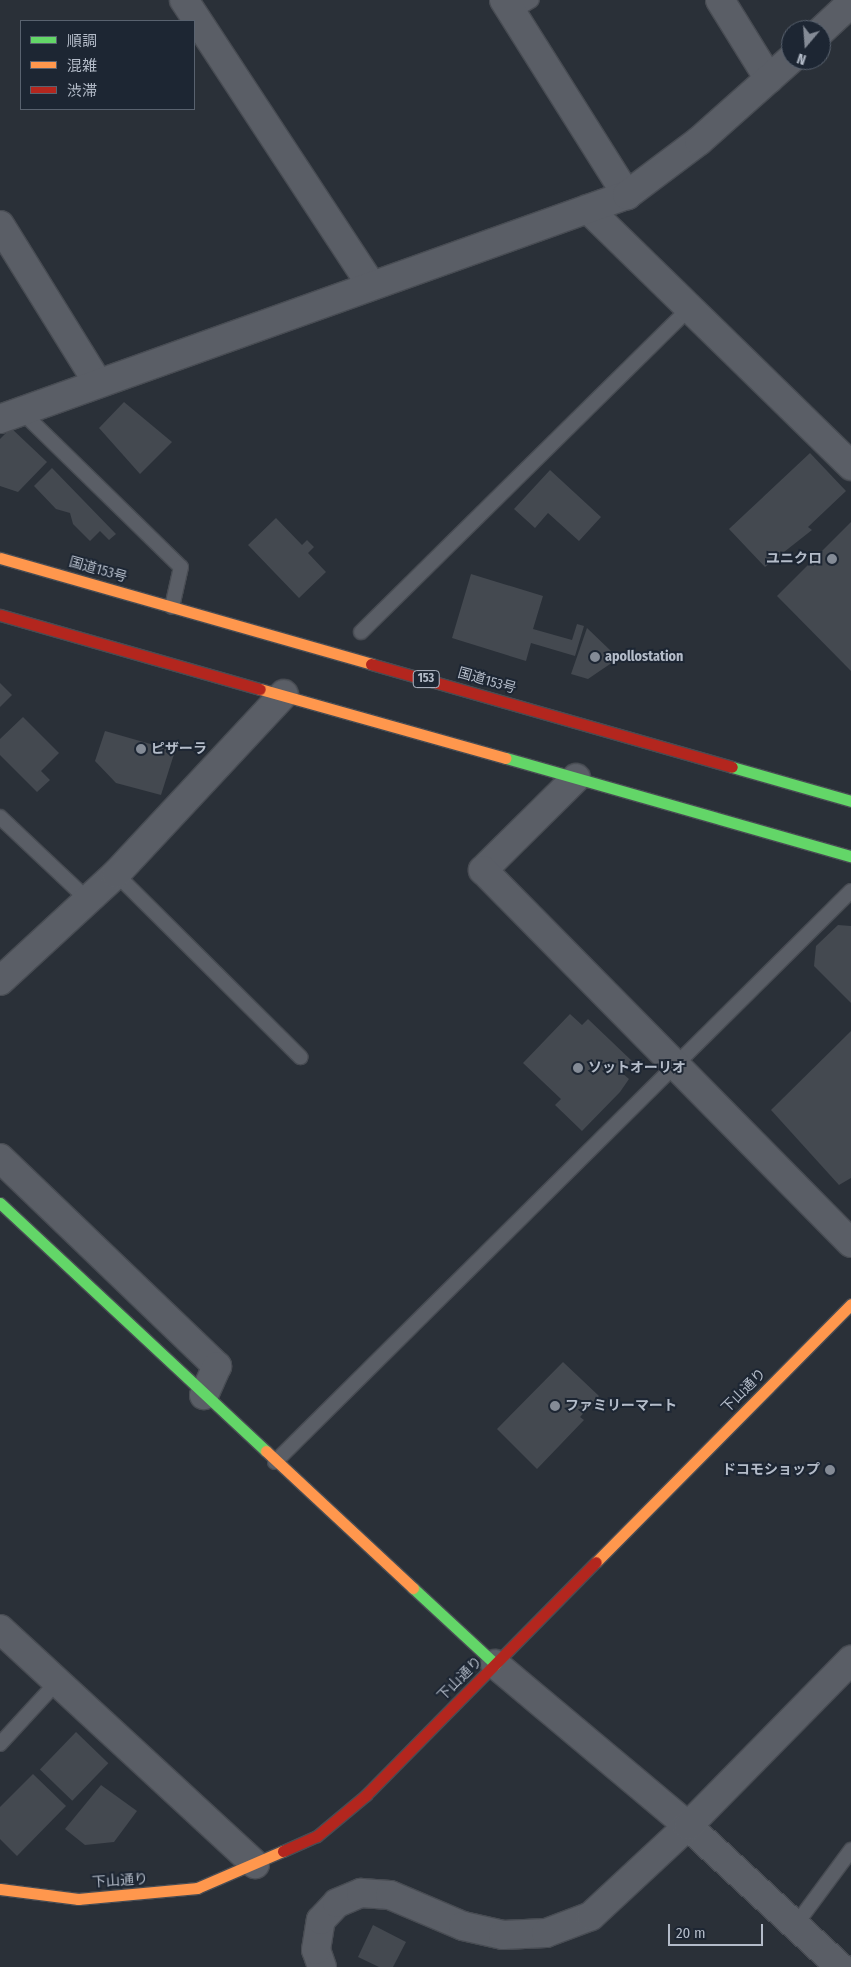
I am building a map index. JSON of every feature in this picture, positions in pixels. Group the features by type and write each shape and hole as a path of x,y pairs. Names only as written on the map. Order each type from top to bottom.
{"main road":[{"name":"国道153号","path":"0,558 851,800"},
{"path":"0,615 851,856"},
{"path":"0,1203 275,1462 495,1664"},
{"name":"下山通り","path":"0,1889 78,1898 134,1897 197,1888 317,1836 366,1796 851,1304"}],"street":[{"path":"184,0 371,285"},
{"path":"720,0 769,79"},
{"path":"831,22 851,3"},
{"path":"516,4 627,195"},
{"path":"10,415 627,195 699,141 781,68"},
{"path":"588,209 851,466"},
{"path":"0,225 98,383"},
{"path":"0,981 116,874 284,694"},
{"path":"576,778 483,870 851,1243"},
{"path":"0,1158 217,1366 204,1395"},
{"path":"0,1629 255,1864"},
{"path":"322,1967 316,1950 321,1920 337,1902 361,1893 390,1895 463,1926 503,1935 546,1934 590,1916 688,1826 851,1660"},
{"path":"495,1664 688,1826 797,1923 840,1967"}],"lane":[{"path":"361,632 690,307"},
{"path":"10,415 181,567 172,607"},
{"path":"0,817 88,900"},
{"path":"116,874 300,1057"},
{"path":"275,1462 851,891"},
{"path":"0,1744 57,1682"},
{"path":"797,1923 851,1850"}],"building":[{"path":"124,402 172,442 140,474 99,428"},
{"path":"11,428 47,462 18,492 0,486 0,439"},
{"path":"810,453 846,491 808,527 812,530 765,567 729,529"},
{"path":"52,468 116,534 109,540 100,531 90,541 73,524 70,513 56,509 34,486"},
{"path":"550,470 601,517 579,541 548,513 535,528 514,509"},
{"path":"276,518 302,545 307,540 314,547 308,553 326,572 299,598 248,545"},
{"name":"ユニクロ","path":"851,522 851,671 777,596"},
{"path":"471,574 543,596 533,629 572,640 577,624 584,626 575,656 531,643 526,661 452,638"},
{"name":"apollostation","path":"587,628 612,652 613,662 588,679 571,674"},
{"path":"0,683 12,695 0,707"},
{"path":"23,717 59,753 41,771 50,780 37,792 0,755 0,739"},
{"path":"105,731 175,751 161,795 116,783 95,761"},
{"path":"838,925 851,926 851,1003 814,966 816,946"},
{"name":"ソットオーリオ","path":"570,1014 582,1025 588,1019 633,1062 622,1073 629,1079 620,1092 582,1131 555,1105 561,1099 523,1063"},
{"path":"851,1031 851,1178 839,1185 771,1110"},
{"name":"ファミリーマート","path":"563,1362 599,1396 580,1417 584,1420 537,1469 497,1429"},
{"path":"76,1732 108,1763 72,1801 40,1769"},
{"path":"33,1774 66,1806 17,1856 0,1839 0,1807"},
{"path":"101,1785 137,1811 114,1842 85,1845 65,1829"},
{"path":"373,1925 406,1942 393,1967 379,1967 358,1957"}],"traffic: fast":[{"path":"506,758 851,856"},
{"path":"732,767 851,801"},
{"path":"0,1203 266,1451"},
{"path":"413,1588 495,1664"}],"traffic: slow":[{"path":"0,558 371,664"},
{"path":"260,689 506,758"},
{"path":"596,1562 851,1304"},
{"path":"266,1451 413,1588"},
{"path":"0,1889 78,1899 197,1888 283,1851"}],"traffic: jam":[{"path":"0,615 260,689"},
{"path":"371,664 732,767"},
{"path":"283,1851 317,1836 366,1795 596,1562"}],"place":[{"name":"ユニクロ","path":"832,559"},
{"name":"apollostation","path":"595,657"},
{"name":"ピザーラ","path":"141,749"},
{"name":"ソットオーリオ","path":"578,1068"},
{"name":"ファミリーマート","path":"555,1406"},
{"name":"ドコモショップ","path":"830,1470"}]}
